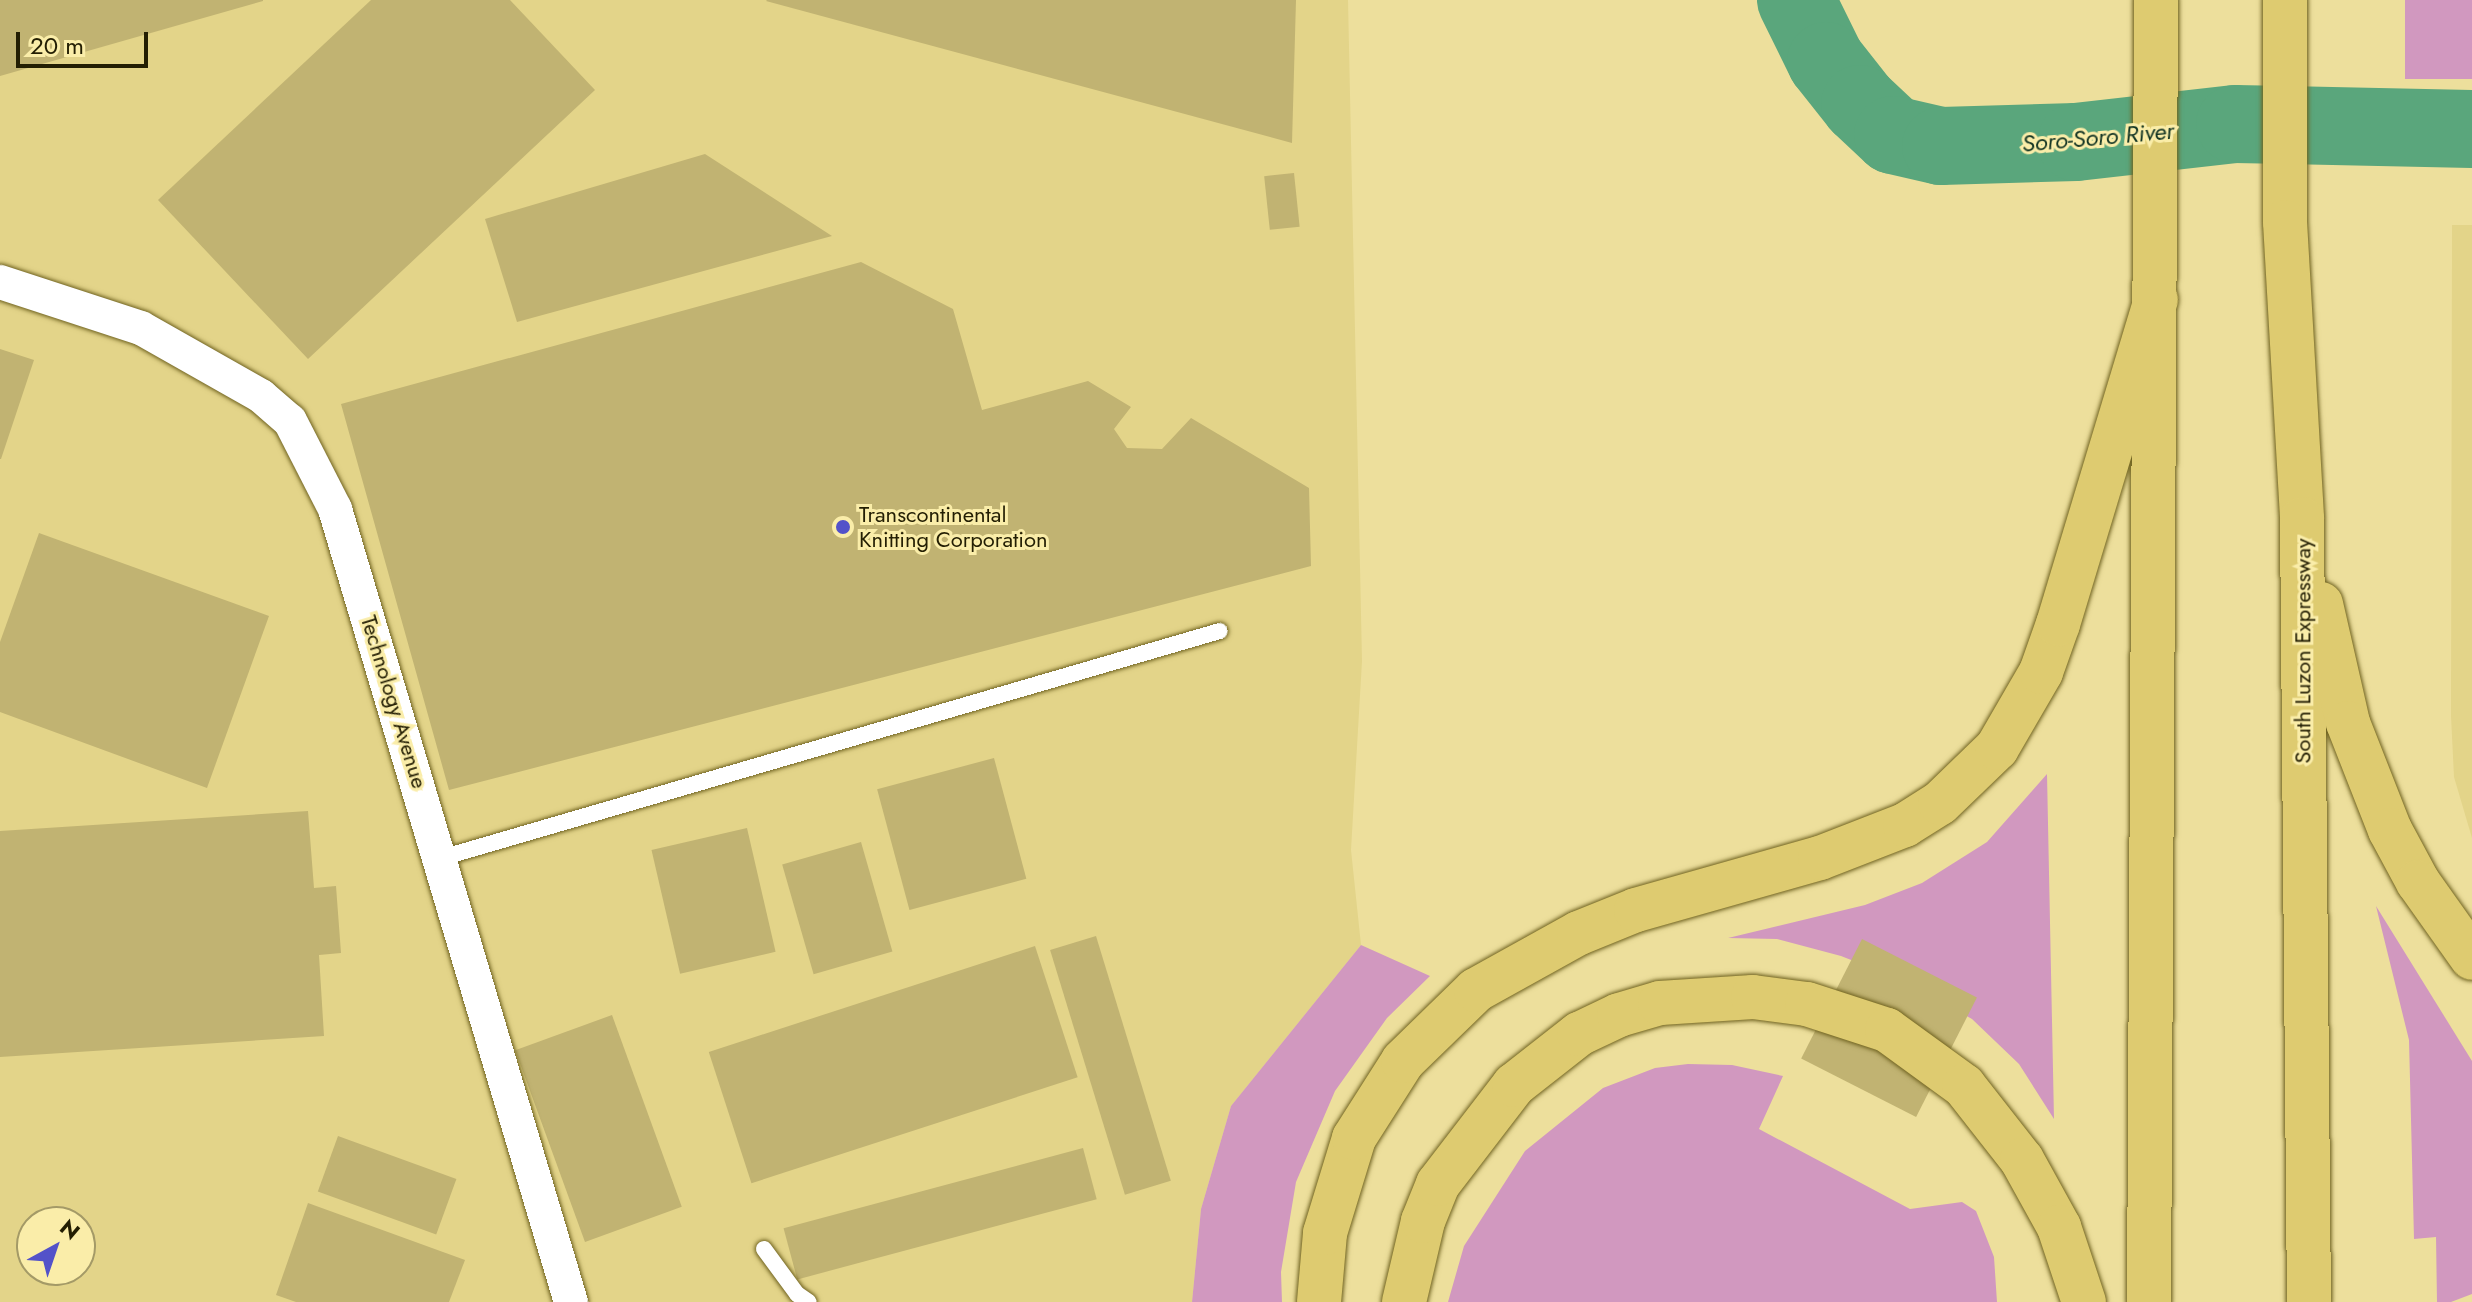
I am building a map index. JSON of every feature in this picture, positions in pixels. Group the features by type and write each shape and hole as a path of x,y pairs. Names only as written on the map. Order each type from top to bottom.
{"highway":[{"path":"2149,1302 2156,0"},
{"name":"South Luzon Expressway","path":"2285,0 2285,222 2302,519 2309,1302"},
{"path":"1319,1302 1325,1233 1354,1138 1403,1061 1476,990 1579,933 1636,910 1820,858 1905,825 1940,803 1997,748 2020,714 2054,636 2156,299"},
{"path":"2302,519 2353,737 2418,882 2472,958"},
{"path":"1404,1302 1423,1221 1438,1184 1486,1115 1545,1058 1592,1028 1660,1003 1753,997 1807,1004 1887,1030 1964,1086 2022,1160 2059,1227 2084,1302"}],"street":[{"name":"Technology Avenue","path":"0,282 141,328 261,396 290,421 335,509 571,1302"}],"lane":[{"path":"441,858 1220,631"},
{"path":"764,1249 797,1294 809,1302"}],"shaded area":[{"path":"0,0 1348,0 1362,661 1351,850 1361,945 1231,1106 1201,1209 1192,1302 0,1302"},
{"path":"2405,0 2472,0 2472,79 2405,79"},
{"path":"2452,225 2472,225 2472,838 2454,777 2451,716"},
{"path":"2047,774 2054,1119 2019,1064 1972,1019 1902,980 1841,956 1777,939 1728,938 1865,905 1922,883 1987,842"},
{"path":"2376,906 2472,1061 2472,1294 2451,1302 2437,1302 2436,1237 2414,1239 2409,1040"},
{"path":"1361,945 1430,976 1387,1018 1335,1091 1296,1182 1281,1272 1282,1302 1192,1302 1201,1209 1231,1106"},
{"path":"1688,1064 1732,1065 1783,1076 1759,1129 1910,1209 1962,1202 1976,1211 1994,1257 1997,1302 1448,1302 1464,1246 1525,1151 1603,1088 1655,1068"}],"building":[{"path":"0,0 263,0 263,1 0,76"},
{"path":"371,0 510,0 595,90 308,359 158,200"},
{"path":"767,0 1296,0 1292,143 766,1"},
{"path":"705,154 832,236 517,322 485,219"},
{"path":"1294,173 1300,227 1270,230 1264,176"},
{"name":"Transcontinental Knitting Corporation","path":"861,262 953,309 982,410 1088,381 1131,407 1114,429 1127,448 1162,449 1191,418 1309,488 1311,566 449,790 341,404"},
{"path":"0,349 34,360 1,459 0,459"},
{"path":"39,533 269,616 207,788 0,712 0,642"},
{"path":"994,758 1026,879 909,910 877,789"},
{"path":"308,811 314,888 336,886 341,953 319,955 324,1036 0,1057 0,831"},
{"path":"747,828 776,952 680,974 652,850"},
{"path":"861,842 892,952 814,974 782,865"},
{"path":"1096,936 1171,1181 1125,1195 1050,950"},
{"path":"1862,939 1977,998 1916,1117 1801,1058"},
{"path":"1035,946 1078,1077 751,1183 709,1052"},
{"path":"612,1015 682,1207 585,1242 515,1050"},
{"path":"338,1136 456,1179 436,1235 318,1191"},
{"path":"1083,1148 1097,1199 797,1279 784,1228"},
{"path":"308,1203 465,1260 449,1302 296,1302 276,1295"}],"waterway":[{"name":"Soro-Soro River","path":"1796,0 1826,61 1860,104 1893,135 1941,146 2076,142 2235,124 2472,129"}],"place":[{"name":"Transcontinental Knitting Corporation","path":"843,527"}]}
